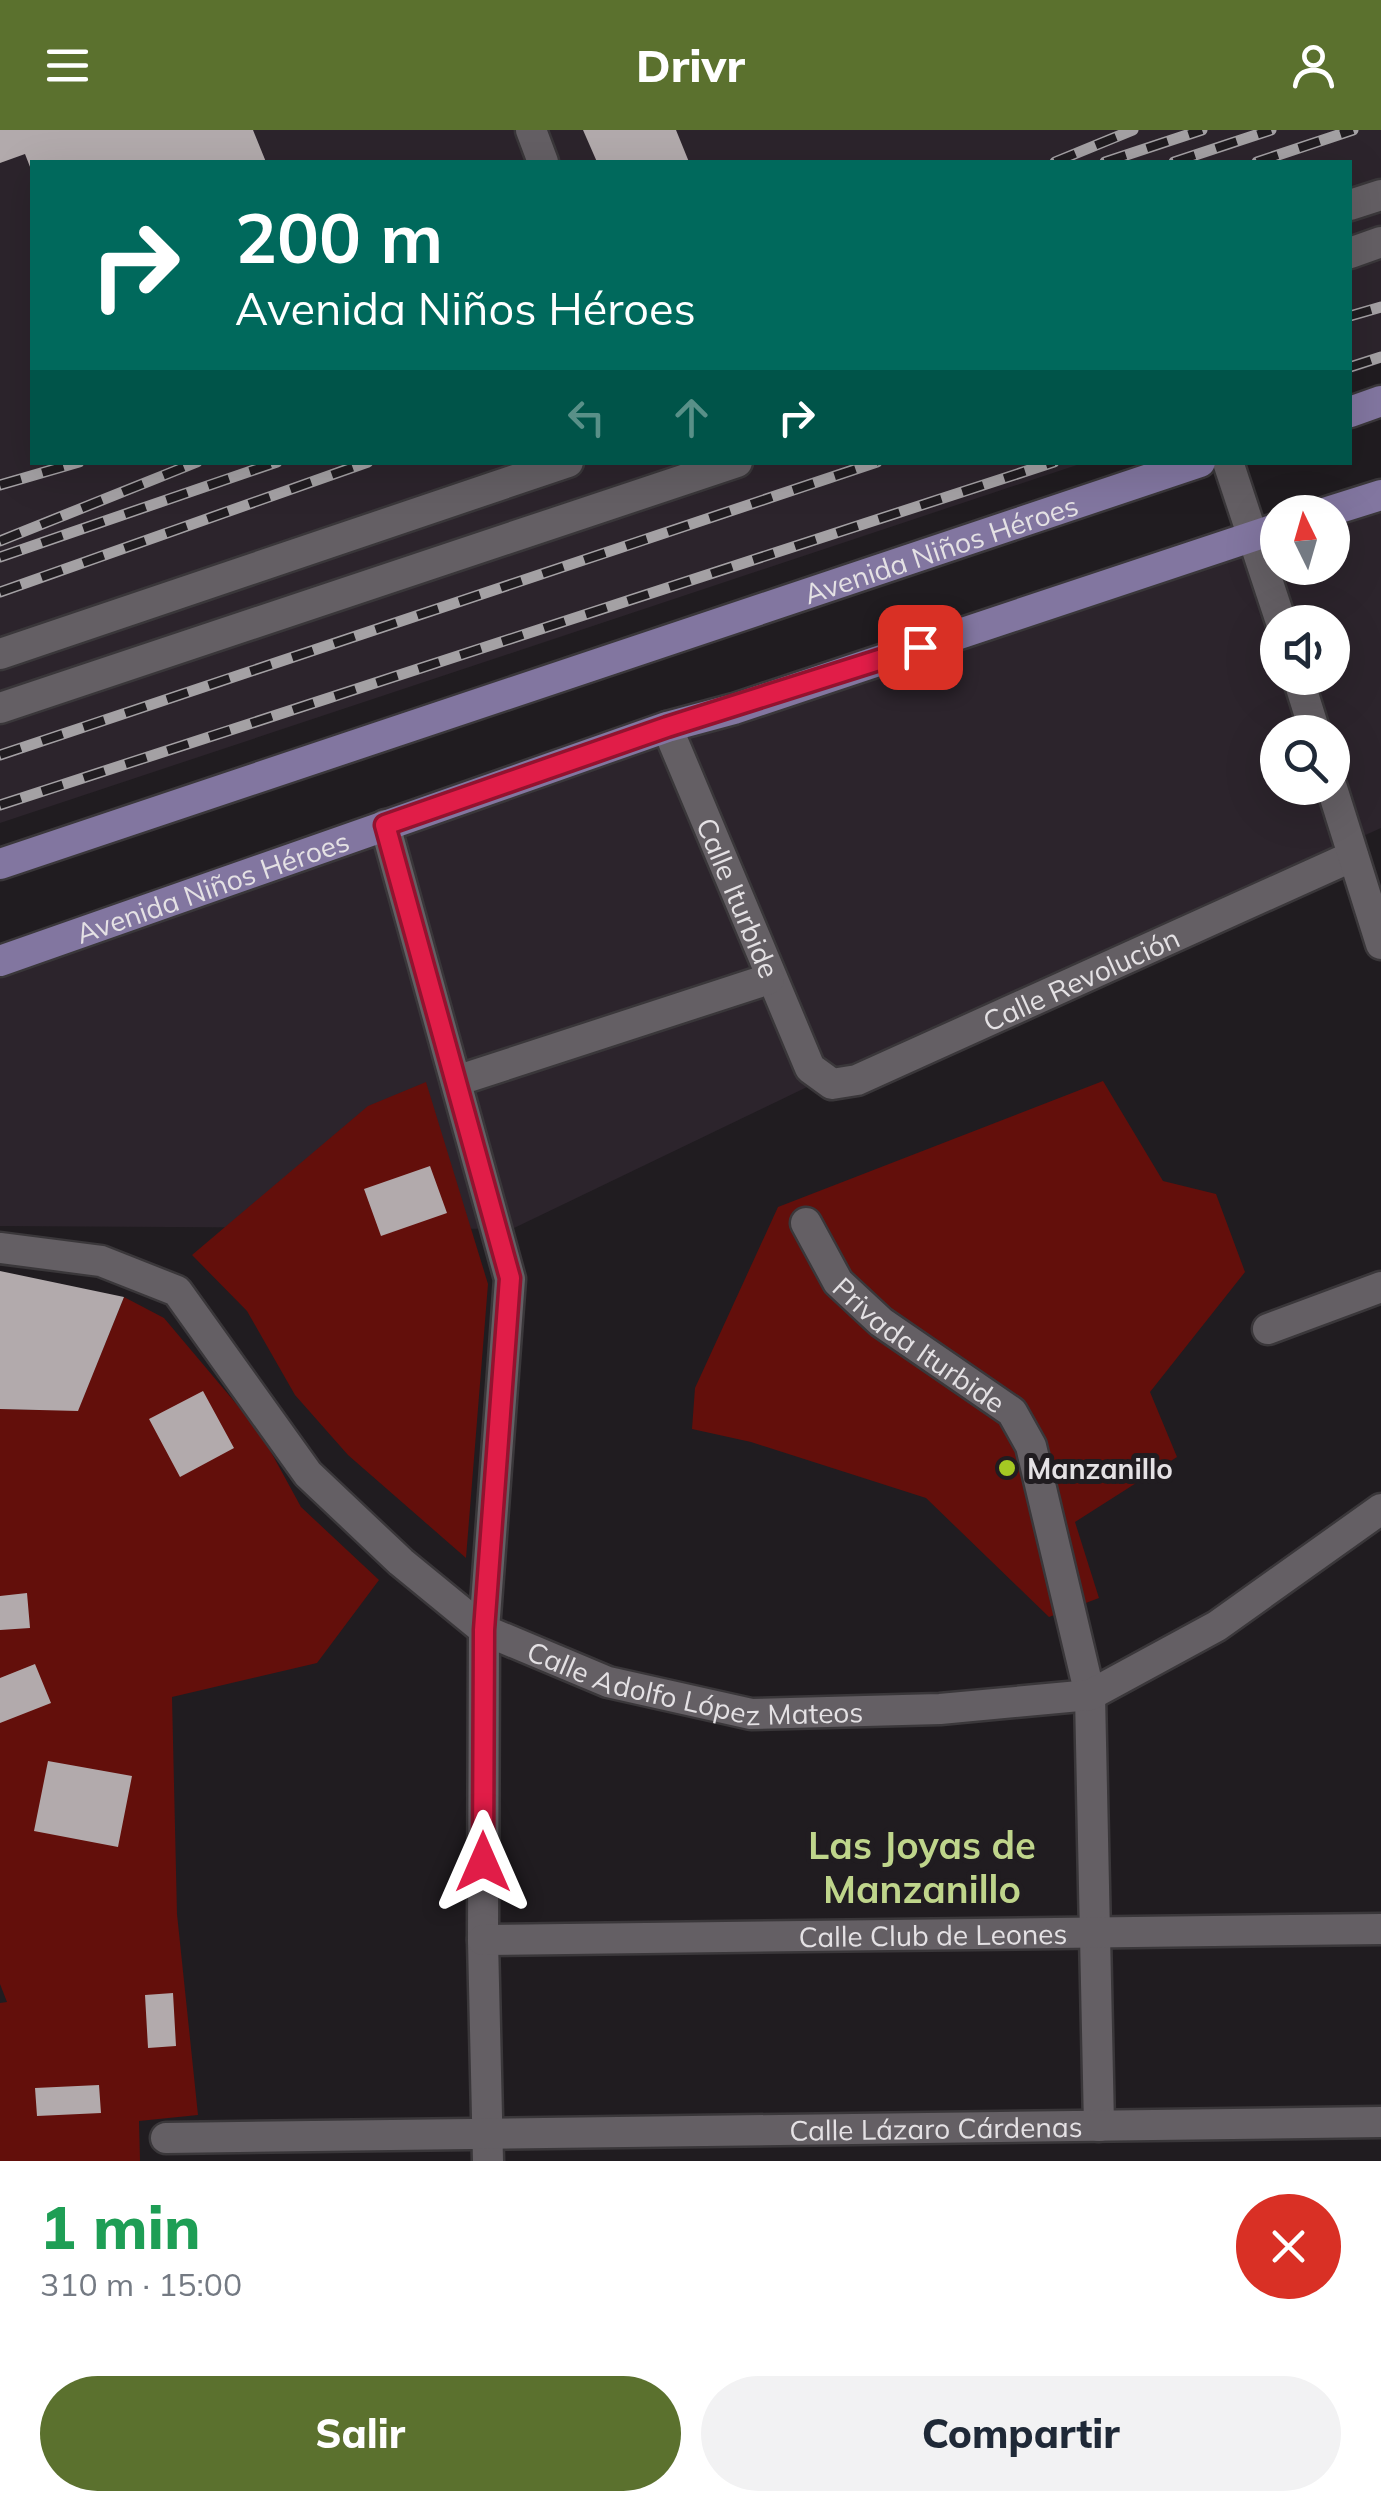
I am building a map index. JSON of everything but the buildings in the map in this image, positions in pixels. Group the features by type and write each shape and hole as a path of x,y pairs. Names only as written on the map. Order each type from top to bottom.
{"main road":[{"path":"1352,411 1381,401"},
{"name":"Avenida Niños Héroes","path":"0,864 1191,465"},
{"path":"1350,505 1381,495"},
{"name":"Avenida Niños Héroes","path":"0,960 667,727 734,709 1260,534"}],"street":[{"path":"531,130 542,160"},
{"path":"1352,205 1381,195"},
{"path":"1352,251 1381,242"},
{"path":"0,654 559,465"},
{"path":"0,708 670,473 718,465"},
{"path":"1230,465 1260,521"},
{"name":"Calle Iturbide","path":"667,727 769,979 810,1068"},
{"path":"1337,805 1380,936"},
{"path":"385,825 510,1278 484,1630 483,1940 488,2147"},
{"name":"Calle Revolución","path":"810,1068 832,1084 857,1080 1353,856"},
{"path":"456,1081 769,979"},
{"name":"Privada Iturbide","path":"806,1223 838,1282 852,1296 881,1322 1012,1412 1031,1446 1090,1694"},
{"name":"Calle Adolfo López Mateos","path":"0,1248 101,1261 176,1291 308,1474 401,1562 484,1630 608,1682 751,1714 940,1710 1090,1694 1217,1626 1381,1510"},
{"path":"1268,1329 1381,1287"},
{"path":"1090,1694 1099,2126"},
{"name":"Calle Club de Leones","path":"483,1940 1381,1929"},
{"name":"Calle Lázaro Cárdenas","path":"166,2138 488,2147 1099,2126 1381,2122"}],"shaded area":[{"path":"0,130 1381,130 1381,363 1352,373 1352,160 30,160 30,465 1077,465 0,823"},
{"path":"1381,509 1381,828 805,1088 512,1229 0,1226 0,971 356,848 1260,550 1260,585 1350,585 1350,520"},
{"path":"1103,1081 1163,1181 1216,1194 1245,1272 1150,1392 1177,1457 1075,1522 1099,1598 1049,1617 926,1498 751,1442 692,1429 695,1388 778,1207"},
{"path":"426,1082 488,1284 466,1558 348,1455 295,1395 247,1311 192,1255 368,1106"},
{"path":"124,1297 164,1318 260,1432 301,1507 379,1580 317,1663 172,1697 177,1914 198,2115 139,2121 140,2161 0,2161 0,2003 7,2002 0,1984 0,1409 78,1410"}],"railway":[{"path":"1060,160 1133,130"},
{"path":"1111,160 1202,130"},
{"path":"1180,160 1271,130"},
{"path":"1263,160 1353,130"},
{"path":"1352,315 1381,307"},
{"path":"1352,366 1381,357"},
{"path":"0,485 69,465"},
{"path":"0,541 190,465"},
{"path":"0,557 268,465"},
{"path":"0,592 360,465"},
{"path":"0,755 868,465"},
{"path":"0,805 1045,465"}],"place":[{"name":"Manzanillo","path":"1007,1468"}],"district":[{"name":"Las Joyas de Manzanillo","path":"922,1867"}],"route":[{"path":"483,1862 484,1630 510,1278 385,825 667,727 734,709 920,647"}]}
